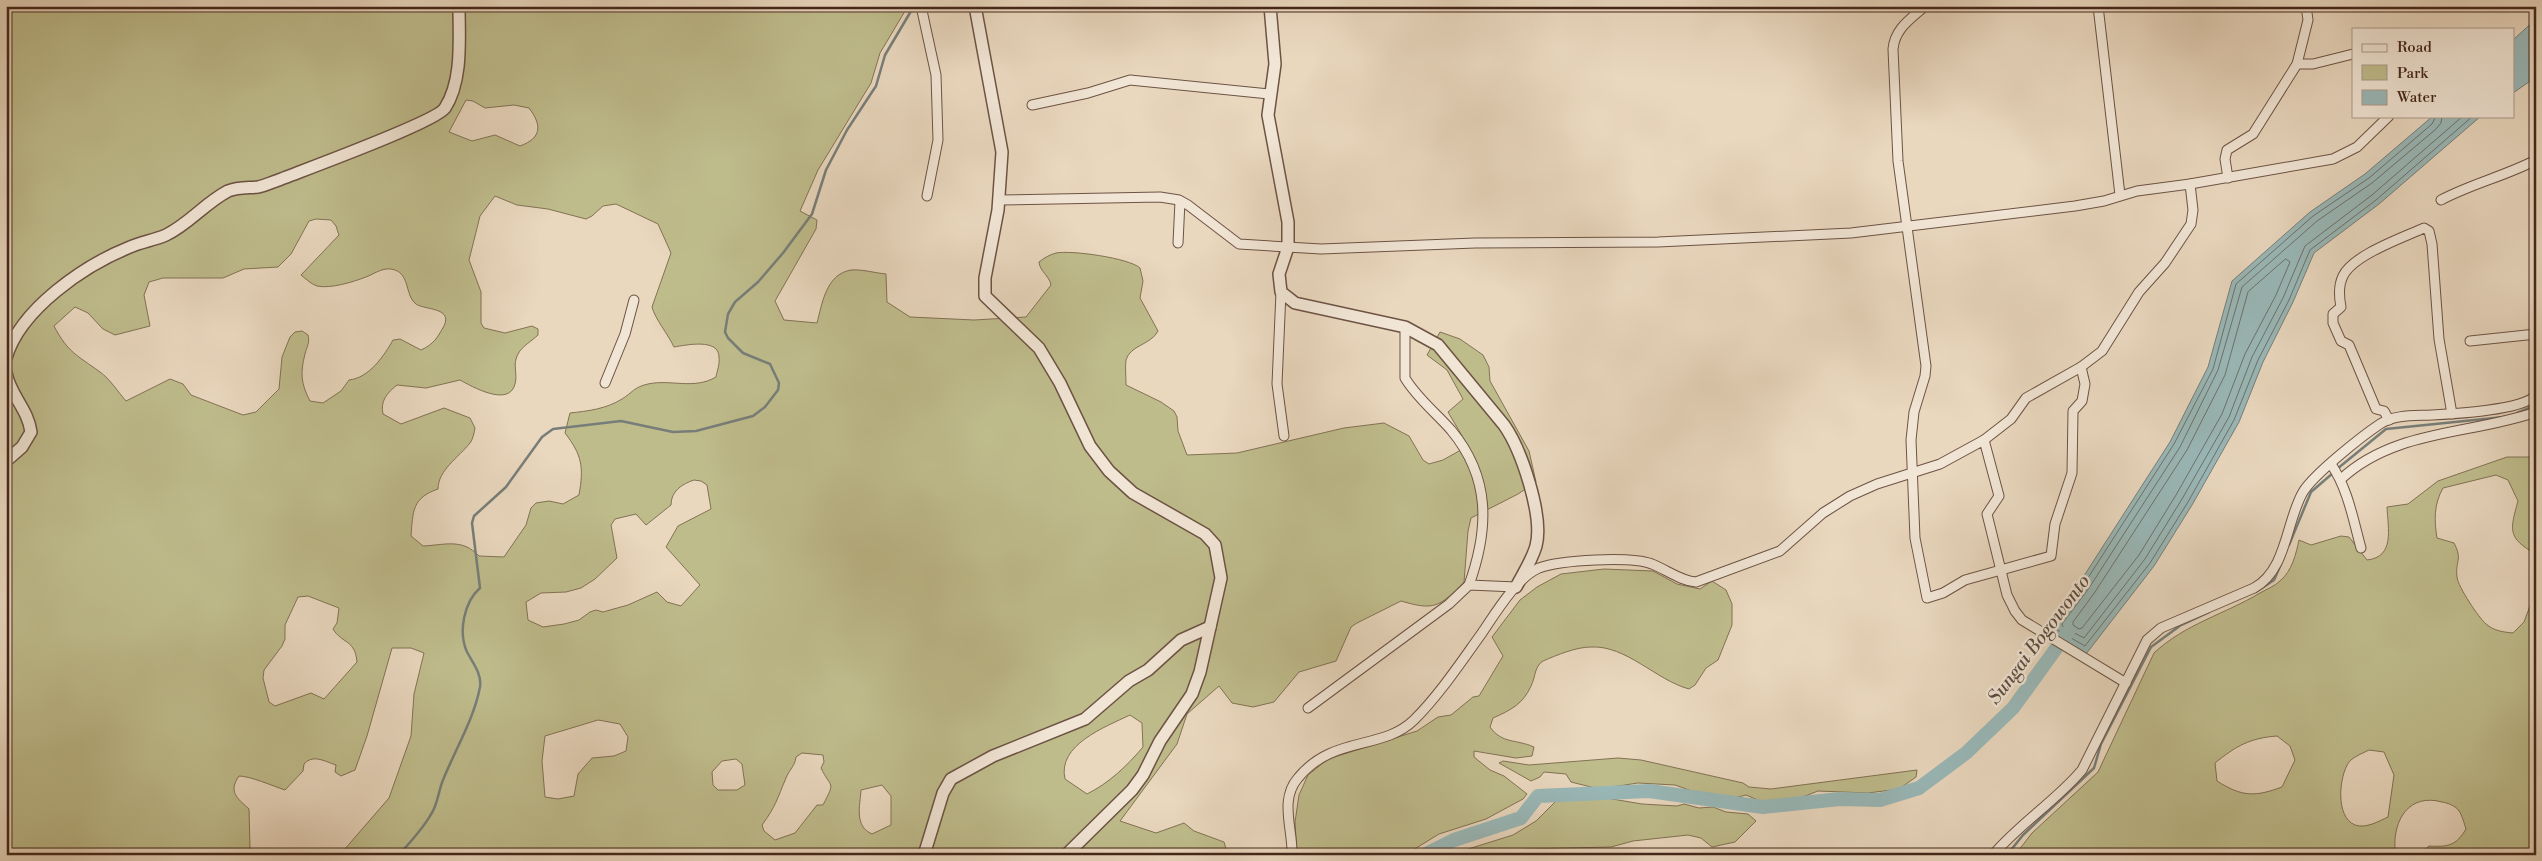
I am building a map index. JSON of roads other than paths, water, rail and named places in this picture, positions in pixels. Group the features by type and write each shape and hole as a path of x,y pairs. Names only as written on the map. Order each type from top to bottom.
{"street":[{"path":"6,358 20,331 39,308 82,271 130,247 164,236 180,228 216,198 230,190 258,187 276,181 415,125 442,111 452,93 455,78 460,46 459,6"},
{"path":"921,6 936,75 938,140 927,196"},
{"path":"976,6 1002,152 999,200 985,278 985,296 1039,348 1060,383 1090,446 1118,482 1174,518 1205,534 1215,545 1221,578 1200,672 1192,694 1160,741 1143,775 1132,790 1066,855"},
{"path":"1270,6 1275,64 1269,94 1269,133 1284,195 1288,222 1288,247 1279,274 1282,310 1278,329 1277,384 1284,436"},
{"path":"1925,6 1900,29 1894,39 1893,48 1898,160 1926,366 1912,426 1912,474 1915,538 1927,598 1943,593 1965,580 2049,557 2053,552 2055,524 2072,473 2073,411 2082,401 2085,384 2081,367"},
{"path":"2098,6 2120,195"},
{"path":"2228,178 2225,159 2227,150 2254,134 2297,64 2308,20 2307,7"},
{"path":"2297,64 2313,64 2352,54"},
{"path":"1032,105 1088,93 1130,80 1269,94"},
{"path":"999,200 1160,197 1180,201 1206,217 1239,244 1288,247 1357,248 1475,242 1658,242 1851,233 2075,206 2104,201 2120,195 2317,162 2342,156 2357,147 2387,118"},
{"path":"2441,200 2463,189 2511,173 2536,160"},
{"path":"1469,585 1513,587 1536,569 1551,564 1576,561 1638,560 1678,575 1685,581 1696,582 1770,556 1799,536 1823,514 1850,496 1878,484 1948,461 1984,440 2010,419 2026,398 2081,367 2102,351 2140,292 2165,263 2191,224 2193,210 2190,184"},
{"path":"1178,244 1180,201"},
{"path":"2389,420 2384,411 2376,409 2369,397 2349,346 2341,341 2333,323 2333,314 2341,307 2339,292 2343,276 2353,264 2424,228 2429,231 2432,244 2439,339 2452,414"},
{"path":"1282,295 1295,303 1405,328 1438,345 1511,434 1532,494 1538,529 1534,554 1513,587 1444,684 1412,722 1384,737 1329,752 1298,778 1288,795 1292,855"},
{"path":"605,383 625,334 634,300"},
{"path":"1308,708 1449,604 1469,585 1479,556 1484,513 1481,490 1460,442 1405,378 1405,328"},
{"path":"2470,341 2536,334"},
{"path":"6,373 10,387 28,414 31,432 22,448 6,461"},
{"path":"1993,855 2014,832 2073,782 2082,770 2143,646 2161,628 2254,588 2263,582 2283,548 2303,492 2308,485 2382,422 2404,416 2452,414 2528,402 2536,395"},
{"path":"2340,478 2365,460 2406,442 2536,412"},
{"path":"1984,440 1999,496 1987,514 2010,603 2022,620 2126,683"},
{"path":"2332,466 2340,478 2361,548"},
{"path":"924,855 943,793 951,779 993,756 1085,719 1128,681 1148,670 1181,640 1210,627"}],"water":[{"path":"2536,19 2536,77 2514,92 2514,39"},
{"path":"2431,118 2479,118 2379,204 2314,253 2293,302 2263,362 2239,422 2192,505 2154,566 2086,654 2044,628 2080,582 2170,442 2208,367 2232,281 2310,212 2365,174"}],"waterway":[{"path":"6,14 13,6"},
{"path":"399,855 420,831 433,812 443,780 464,734 480,687 478,673 467,652 463,636 466,609 474,594 480,588 472,523 474,516 506,487 542,437 553,429 621,421 673,432 696,431 753,416 765,407 778,390 779,383 770,364 743,353 728,338 725,332 728,314 735,302 758,282 783,253 812,214 826,170 847,130 876,86 885,55 914,6"},
{"path":"2517,413 2529,408 2536,400"},
{"path":"2337,469 2386,429 2504,417"},
{"path":"2289,545 2311,492 2333,473"},
{"path":"2256,592 2274,580 2281,564"},
{"path":"2007,855 2023,835 2094,768 2101,744 2151,647 2181,625 2209,612"},
{"name":"Sungai Bogowonto","path":"1424,855 1454,840 1521,818 1538,796 1649,791 1763,807 1840,799 1880,800 1919,788 1966,753 2013,708 2068,632"}]}
